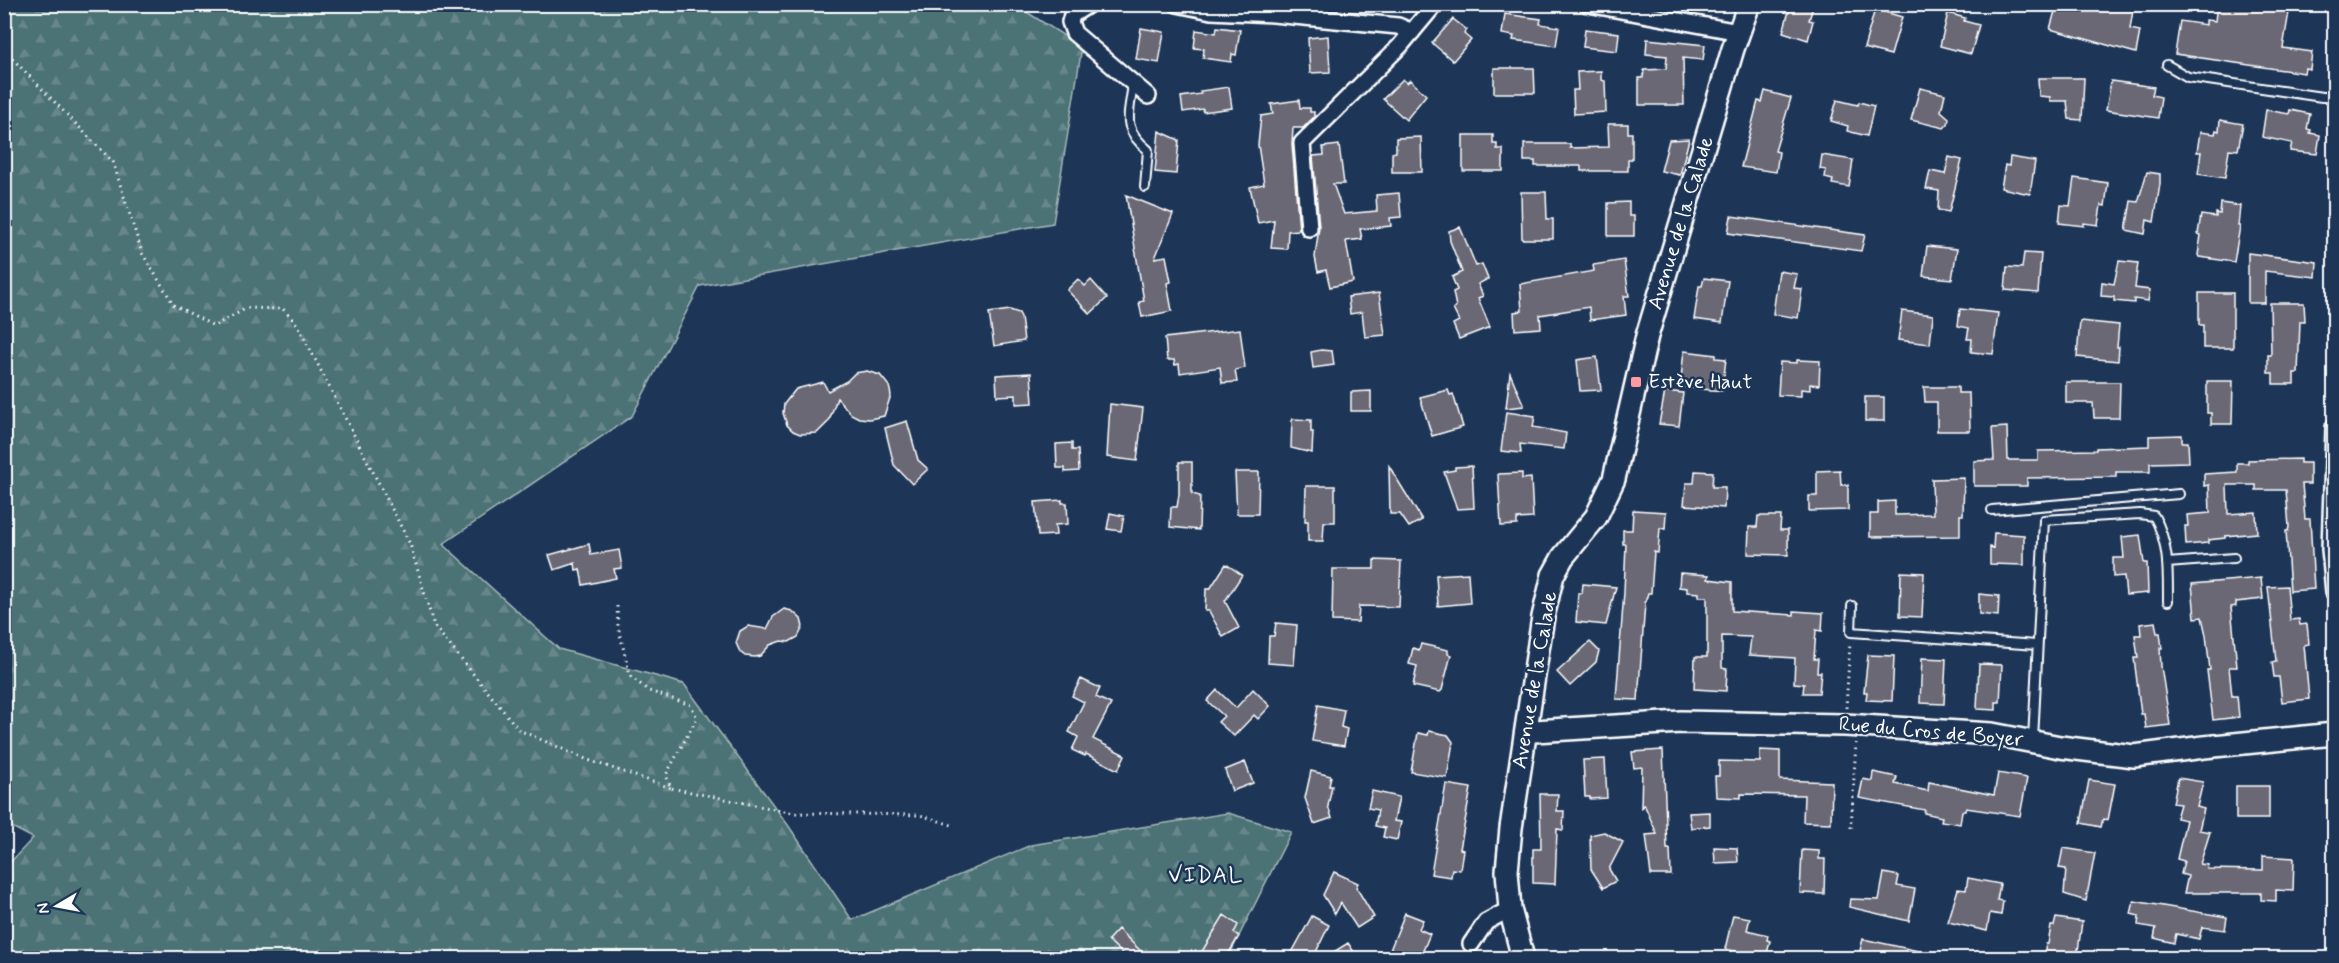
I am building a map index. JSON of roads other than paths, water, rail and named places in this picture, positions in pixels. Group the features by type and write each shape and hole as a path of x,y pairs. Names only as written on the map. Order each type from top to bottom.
{"street":[{"path":"1089,4 1072,15 1070,22 1074,33 1148,96"},
{"path":"1177,4 1211,10 1273,9 1398,26 1412,32"},
{"path":"1309,228 1302,143 1412,32 1435,4"},
{"path":"1588,4 1739,32"},
{"name":"Avenue de la Calade","path":"1523,958 1510,909 1507,871 1526,729 1549,589 1563,557 1596,517 1614,479 1647,336 1749,4"},
{"path":"2334,427 2330,549 2334,592"},
{"name":"Rue du Cros de Boyer","path":"1526,729 1534,731 1681,722 1851,725 1992,734 2033,740 2060,747 2134,756 2334,735"},
{"path":"1472,944 1486,922 1510,909"}],"lane":[{"path":"2167,65 2188,77 2334,97"},
{"path":"1133,83 1128,123 1134,138 1148,150 1145,187"},
{"path":"1992,510 2179,494"},
{"path":"2033,740 2044,505"},
{"path":"2044,520 2140,514 2154,516 2162,530 2168,563 2168,602"},
{"path":"2168,563 2234,558"},
{"path":"1852,606 1851,632 2037,645"}],"place":[{"name":"Estève Haut","path":"1636,382"}],"district":[{"name":"VIDAL","path":"1206,876"}]}
